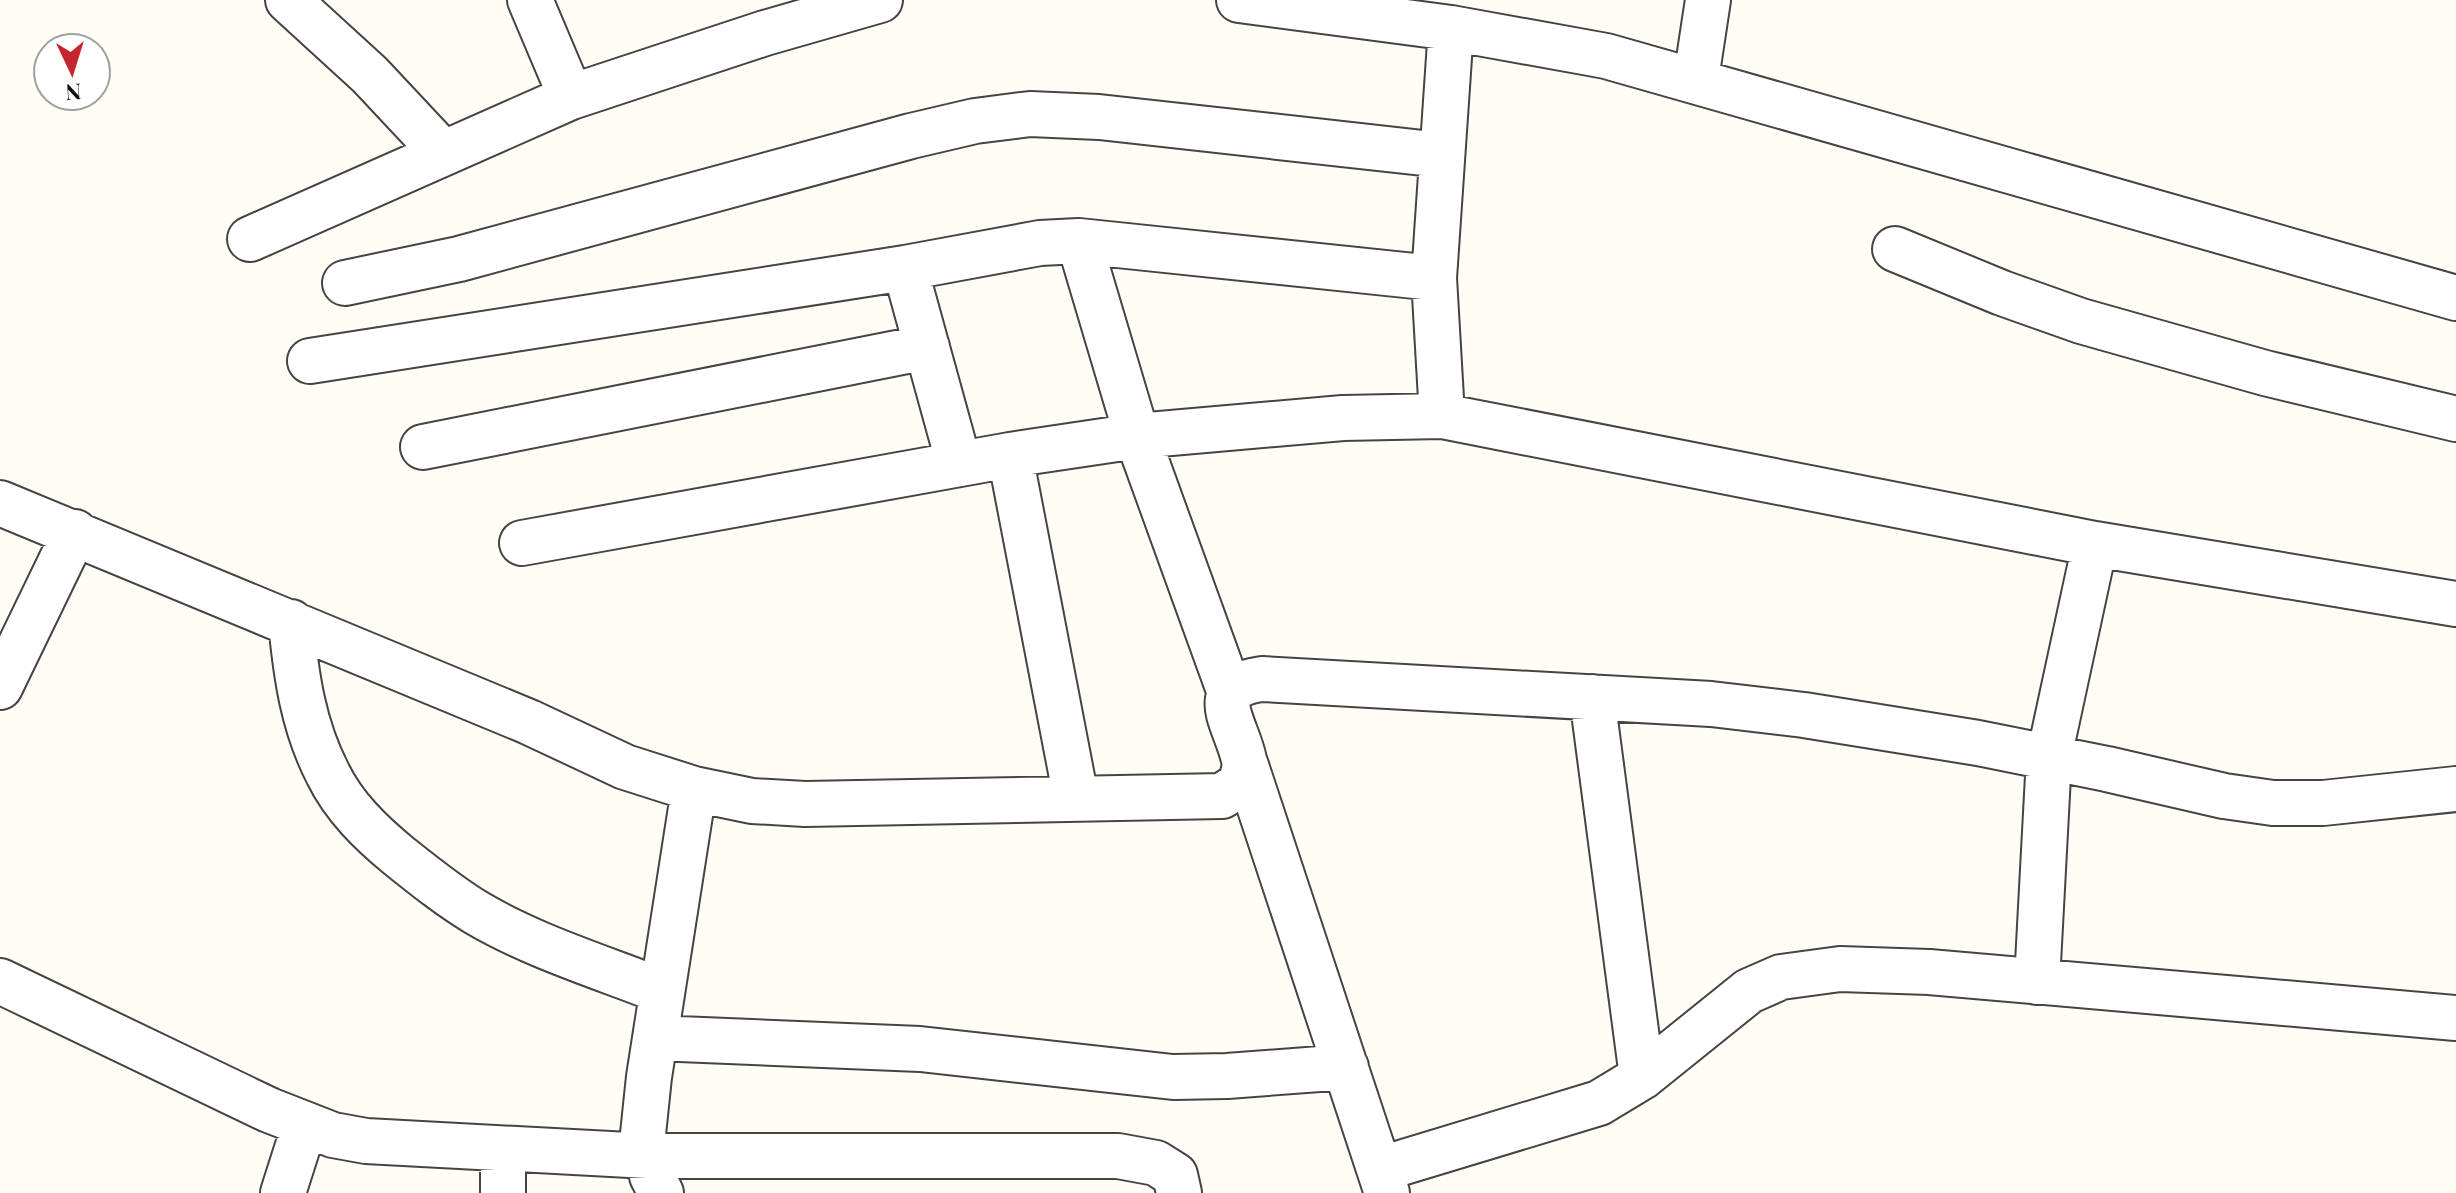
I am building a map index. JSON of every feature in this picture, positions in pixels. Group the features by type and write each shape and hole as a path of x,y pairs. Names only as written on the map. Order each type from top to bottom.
{"street":[{"path":"288,0 370,75 443,153"},
{"path":"530,0 571,97"},
{"path":"250,239 571,97 765,33 880,0"},
{"path":"1239,0 1451,28 1606,56 1696,79 2456,298"},
{"path":"1696,79 1708,0"},
{"path":"1442,416 1434,278 1451,28"},
{"path":"345,283 459,259 911,136 1030,114 1099,117 1441,155"},
{"path":"310,361 905,268 1012,248 1079,241 1434,278"},
{"path":"1079,241 1137,436 1230,693 1226,711 1384,1181 1599,1103 1642,1077 1749,991 1781,977 1840,969 1929,972 2456,1018"},
{"path":"1895,249 2002,293 2081,321 2265,373 2456,419"},
{"path":"905,268 959,464"},
{"path":"423,447 927,347"},
{"path":"522,543 1010,455 1137,436 1343,418 1442,416 2095,544 2456,604"},
{"path":"1010,455 1076,798"},
{"path":"0,503 529,722 625,767 694,789 752,801 805,804 1222,796 1240,784 1245,763"},
{"path":"0,687 75,532"},
{"path":"2037,982 2049,757 2095,544"},
{"path":"291,622 295,671 307,727 329,777 364,827 420,874 477,913 528,939 662,991"},
{"path":"1230,693 1242,682 1262,679 1711,704 1804,715 2049,757 2224,796 2273,803 2323,803 2456,789"},
{"path":"1592,697 1642,1077"},
{"path":"654,1174 643,1134 694,789"},
{"path":"0,981 269,1110 333,1135 366,1141 503,1149 654,1174 1021,1174 1118,1156 1156,1163 1175,1175 1179,1193"},
{"path":"655,1038 920,1049 1173,1077 1346,1067"},
{"path":"283,1193 305,1124"},
{"path":"503,1149 503,1193"}]}
